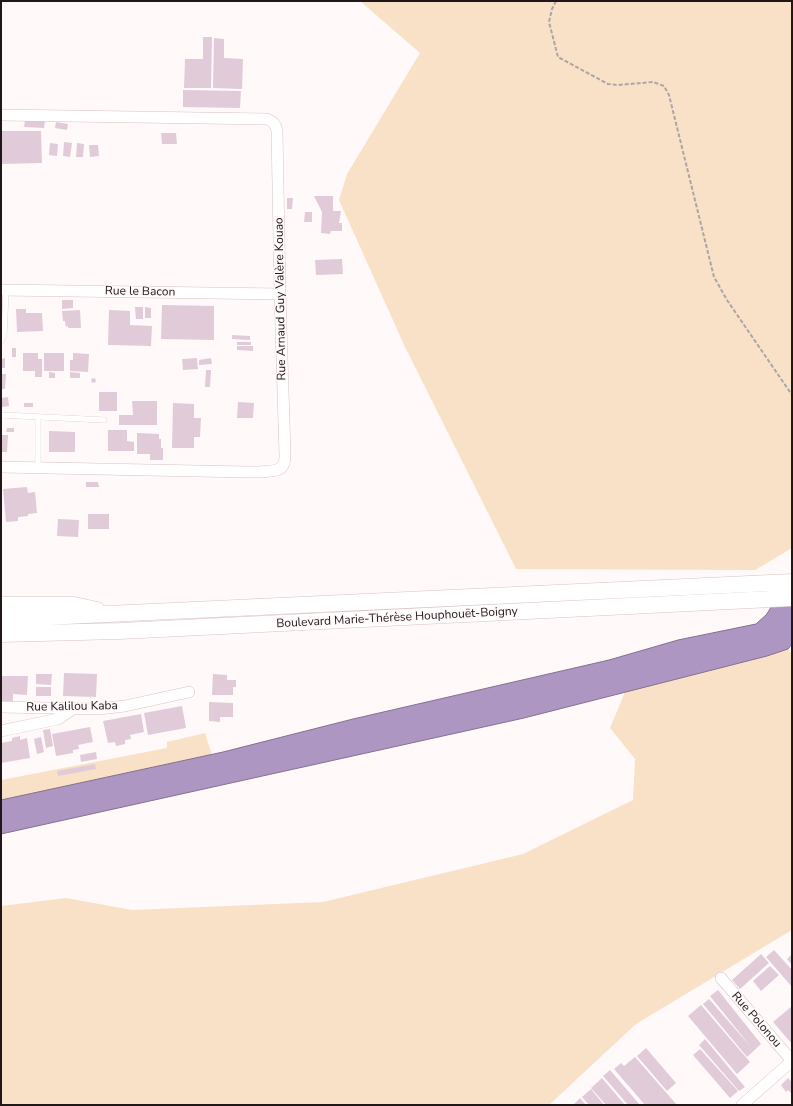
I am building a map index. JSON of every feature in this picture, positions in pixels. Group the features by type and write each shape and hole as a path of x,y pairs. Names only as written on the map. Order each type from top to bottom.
{"main road":[{"name":"Boulevard Marie-Thérèse Houphouët-Boigny","path":"1,634 136,630 781,587"},
{"name":"Boulevard Marie-Thérèse Houphouët-Boigny","path":"1,619 781,587 792,598"},
{"path":"1,605 74,605 122,614"}],"street":[{"name":"Rue Arnaud Guy Valère Kouao","path":"1,115 268,119 276,125 278,131 280,294 285,454 282,468 275,470 246,472 1,467"},
{"name":"Rue le Bacon","path":"3,290 280,294"},
{"name":"Rue Kalilou Kaba","path":"1,707 99,709 125,706 189,692"},
{"path":"1,731 58,719 73,708"},
{"name":"Rue Polonou","path":"721,978 792,1061"},
{"path":"742,1105 792,1061"}],"lane":[{"path":"1,341 4,335 3,290"},
{"path":"1,415 104,420"},
{"path":"38,417 38,468"}],"path":[{"path":"556,1 552,9 549,22 558,56 608,84 618,85 653,82 664,86 670,96 714,277 727,300 792,395"}],"shaded area":[{"path":"360,1 792,1 792,548 755,570 516,569 405,347 339,200 347,174 420,53"},
{"path":"792,575 792,644 788,649 767,656 524,718 1,834 1,800 223,752 353,719 609,660 678,640 756,624 766,615"},
{"path":"788,649 792,655 792,930 636,1024 549,1105 1,1105 1,906 66,898 132,910 323,902 523,854 633,800 635,759 610,728 625,692 767,656"},
{"path":"205,733 217,770 1,816 1,780 167,748 167,742"}],"building":[{"path":"203,37 212,37 211,88 184,88 185,59 203,59"},
{"path":"214,38 224,39 224,58 243,59 242,89 213,88"},
{"path":"183,90 241,91 240,108 183,107"},
{"path":"25,120 45,121 44,128 24,127"},
{"path":"56,122 68,124 67,130 55,128"},
{"path":"1,131 41,131 42,163 1,164"},
{"path":"161,133 176,133 177,144 162,144"},
{"path":"64,142 72,143 70,157 63,156"},
{"path":"50,143 58,144 57,156 49,155"},
{"path":"77,143 84,144 83,157 76,157"},
{"path":"89,145 98,145 99,156 90,157"},
{"path":"314,196 333,196 333,211 341,211 339,223 342,223 342,231 331,231 330,234 321,233 322,212"},
{"path":"287,198 293,198 292,209 287,209"},
{"path":"305,212 312,212 312,222 304,222"},
{"path":"342,259 343,274 316,275 315,260"},
{"path":"62,300 73,300 73,308 62,309"},
{"path":"162,305 214,306 214,340 161,339"},
{"path":"135,307 143,307 143,319 136,319"},
{"path":"145,307 151,308 151,318 145,318"},
{"path":"16,309 26,309 26,313 42,313 43,331 17,332"},
{"path":"80,310 81,328 66,327 65,321 63,321 62,311"},
{"path":"109,310 130,311 130,325 152,326 151,346 108,345"},
{"path":"232,335 250,336 250,340 232,339"},
{"path":"237,342 251,342 251,345 237,345"},
{"path":"237,346 253,346 253,351 237,350"},
{"path":"12,348 16,348 16,357 12,357"},
{"path":"23,353 38,353 38,359 42,359 42,377 35,377 35,371 23,371"},
{"path":"44,353 64,353 64,371 44,371"},
{"path":"73,353 89,354 88,372 70,371 70,360 73,360"},
{"path":"5,358 5,368 1,368 1,359"},
{"path":"197,358 198,369 183,370 182,359"},
{"path":"211,358 212,364 199,365 199,360"},
{"path":"206,370 211,370 210,387 205,387"},
{"path":"49,372 55,373 55,378 49,378"},
{"path":"70,372 80,373 80,378 70,378"},
{"path":"2,374 6,374 5,389 2,389"},
{"path":"95,378 96,382 92,383 91,379"},
{"path":"99,392 117,392 117,411 99,411"},
{"path":"8,397 9,406 2,407 1,398"},
{"path":"132,401 157,401 157,425 119,425 119,415 133,415"},
{"path":"238,402 254,403 253,418 237,418"},
{"path":"24,403 33,403 33,407 24,407"},
{"path":"173,403 194,404 194,418 201,418 200,437 194,437 194,448 172,448"},
{"path":"7,428 14,428 14,432 6,432"},
{"path":"108,430 127,430 127,441 134,442 134,451 108,451"},
{"path":"49,431 75,432 75,452 49,452"},
{"path":"137,433 159,434 159,439 161,439 161,448 163,448 163,460 150,460 150,454 137,454"},
{"path":"1,435 8,435 7,452 1,452"},
{"path":"86,482 98,482 99,487 86,487"},
{"path":"27,487 28,493 35,492 37,513 18,517 18,521 6,522 3,489"},
{"path":"88,514 109,514 109,529 88,529"},
{"path":"58,519 79,520 78,537 57,536"},
{"path":"64,673 97,674 96,697 63,696"},
{"path":"36,674 52,674 51,685 36,684"},
{"path":"213,674 227,675 227,680 236,680 236,687 233,687 233,695 212,695"},
{"path":"1,676 28,676 27,695 13,694 13,703 1,703"},
{"path":"36,687 51,687 51,696 36,696"},
{"path":"209,702 233,703 233,717 220,717 220,722 209,721"},
{"path":"182,706 186,728 148,735 144,713"},
{"path":"141,714 144,732 130,735 131,739 125,740 125,744 116,746 115,742 108,743 103,721"},
{"path":"90,727 93,742 78,745 79,749 73,750 73,753 56,756 52,734"},
{"path":"50,729 53,746 46,748 43,730"},
{"path":"20,736 20,740 27,738 30,758 1,763 1,743 12,741 12,738"},
{"path":"41,737 44,752 37,754 34,739"},
{"path":"96,752 97,759 81,762 80,755"},
{"path":"95,764 96,769 58,776 57,771"},
{"path":"774,950 792,970 792,987 766,957"},
{"path":"761,954 769,963 740,989 732,980"},
{"path":"792,954 792,965 787,959"},
{"path":"770,966 779,975 761,991 753,981"},
{"path":"718,990 761,1044 747,1057 703,1004 709,999 751,1047 710,996"},
{"path":"701,1005 750,1062 737,1074 688,1016"},
{"path":"792,1006 792,1044 773,1022"},
{"path":"705,1039 745,1087 739,1091 699,1045"},
{"path":"646,1048 676,1083 667,1091 637,1056"},
{"path":"700,1049 738,1091 730,1098 693,1055"},
{"path":"635,1057 677,1105 645,1105 614,1069 621,1063 624,1066"},
{"path":"610,1070 640,1105 628,1105 603,1076"},
{"path":"602,1078 625,1105 606,1105 591,1088"},
{"path":"788,1078 792,1082 792,1094 788,1090 786,1092 781,1085"},
{"path":"591,1089 604,1105 589,1105 582,1097"},
{"path":"580,1098 586,1105 573,1105"}]}
